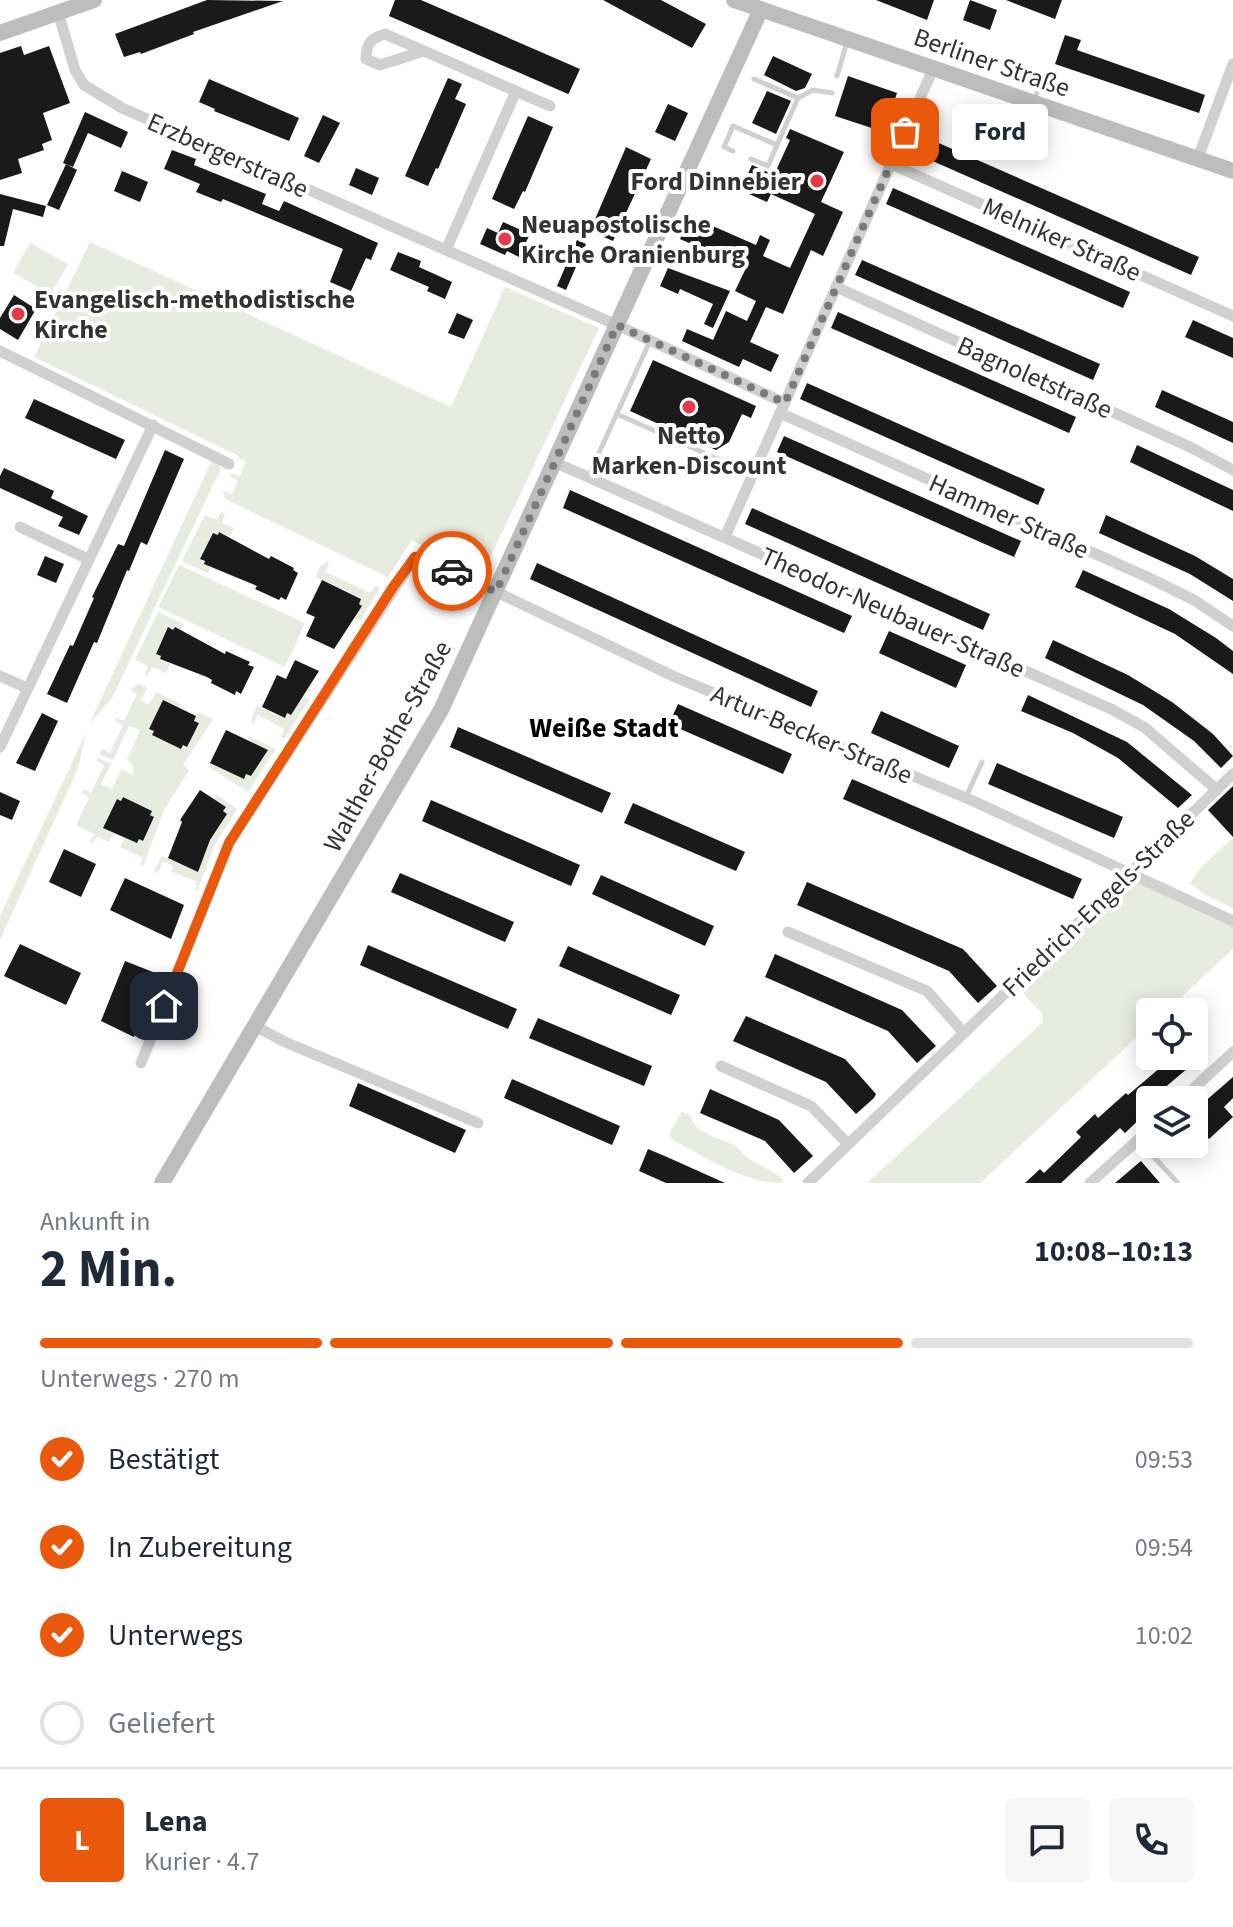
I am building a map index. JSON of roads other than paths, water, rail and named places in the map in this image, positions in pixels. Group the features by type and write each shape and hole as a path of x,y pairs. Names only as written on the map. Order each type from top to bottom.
{"street":[{"path":"0,33 94,0"},
{"name":"Berliner Straße","path":"734,0 763,5 848,38 1233,171"},
{"name":"Walther-Bothe-Straße","path":"162,1183 441,710 763,5"},
{"name":"Erzbergerstraße","path":"58,12 75,70 90,90 122,108 617,325 783,408"},
{"path":"424,51 380,65 366,59 366,48 371,40 385,34 516,91 550,106"},
{"path":"1198,158 1233,64"},
{"path":"725,537 934,67"},
{"path":"446,250 516,91"},
{"name":"Melniker Straße","path":"891,164 1233,316"},
{"name":"Bagnoletstraße","path":"836,287 1190,447 1233,470"},
{"path":"0,351 229,464"},
{"name":"Hammer Straße","path":"783,408 1145,576 1194,600 1233,626"},
{"path":"0,747 153,425"},
{"name":"Theodor-Neubauer-Straße","path":"554,462 1111,709 1144,727 1216,789"},
{"path":"20,527 88,559"},
{"name":"Artur-Becker-Straße","path":"141,1063 229,843 415,557 423,557 675,677 966,798 1233,921"},
{"path":"0,676 27,688"},
{"name":"Friedrich-Engels-Straße","path":"808,1183 1233,774"},
{"path":"788,932 927,991 964,1033"},
{"path":"253,1025 285,1042 478,1123"},
{"path":"1196,1086 1233,1052"},
{"path":"721,1066 811,1106 848,1144"},
{"path":"1090,1183 1136,1142"}],"lane":[{"path":"837,76 848,38"},
{"path":"1033,101 1043,76"},
{"path":"754,79 798,98"},
{"path":"751,159 768,166 798,98 813,90 832,93"},
{"path":"733,151 724,147 733,126 777,145"},
{"path":"588,478 650,341"},
{"path":"617,414 753,475"},
{"path":"966,798 982,762"},
{"path":"1155,1158 1178,1183"}],"place":[{"name":"Ford","path":"905,132"},
{"name":"Ford Dinnebier","path":"817,181"},
{"name":"Neuapostolische Kirche Oranienburg","path":"505,239"},
{"name":"Evangelisch-methodistische Kirche","path":"18,314"},
{"name":"Netto Marken-Discount","path":"689,407"}],"district":[{"name":"Weiße Stadt","path":"604,727"}]}
